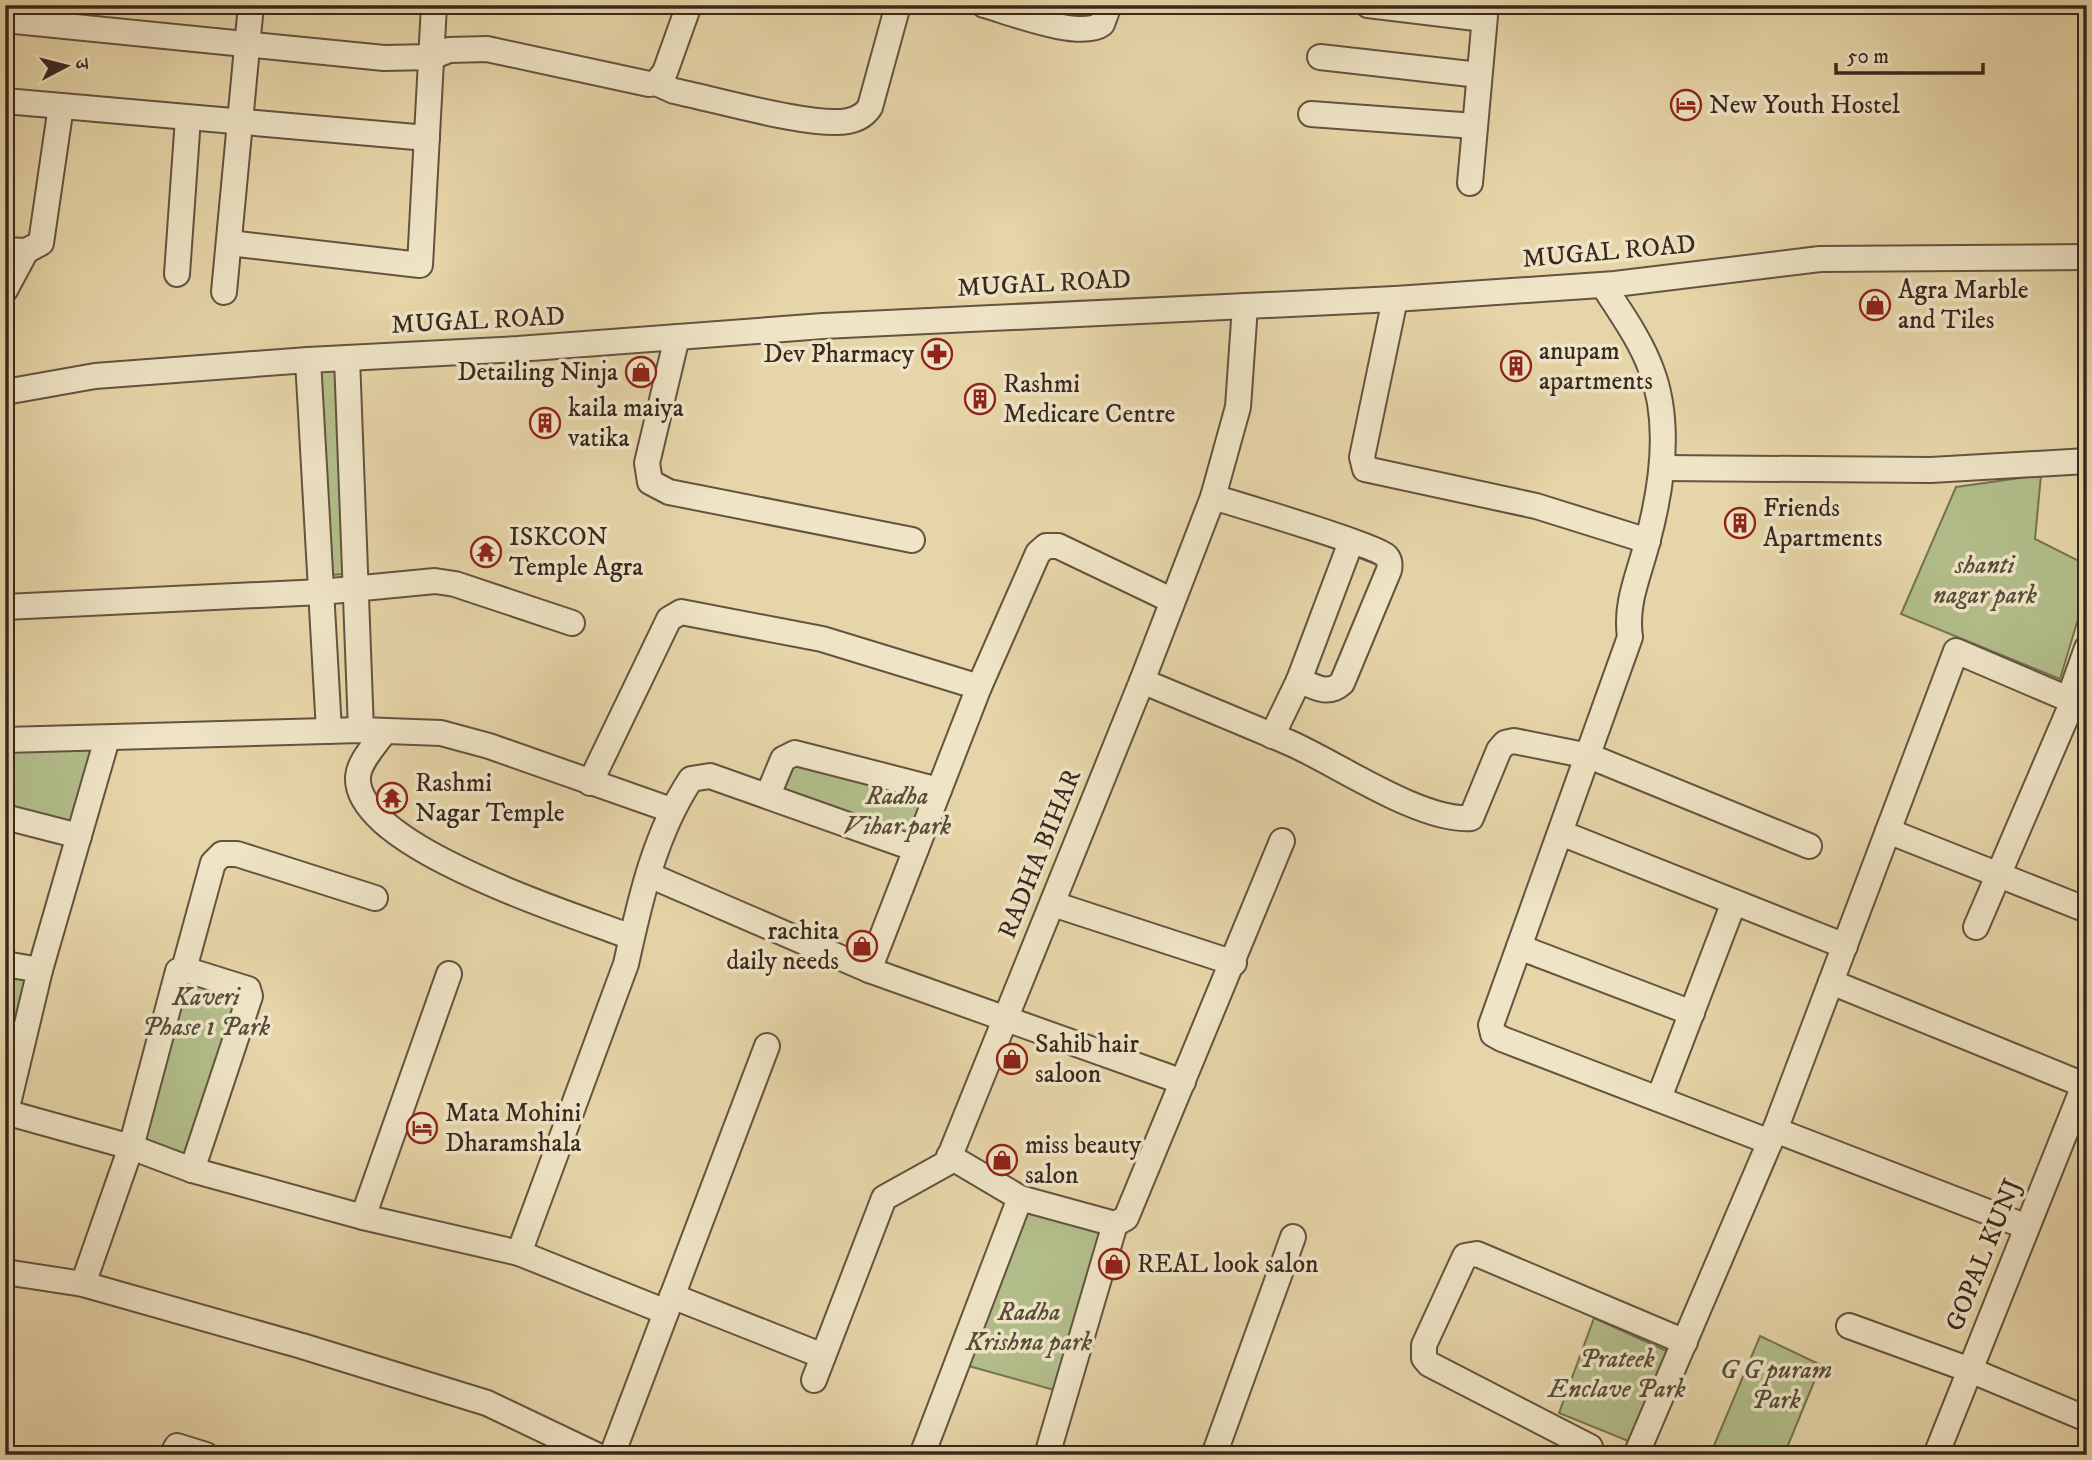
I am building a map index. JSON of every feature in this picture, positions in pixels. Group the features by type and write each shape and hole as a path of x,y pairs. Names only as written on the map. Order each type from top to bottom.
{"street":[{"path":"224,292 251,5"},
{"path":"229,243 420,265 434,5"},
{"path":"656,83 665,72 689,5"},
{"path":"5,20 384,58 432,57 449,50 487,49 656,83 674,91 817,121 850,121 866,113 870,107 898,5"},
{"path":"984,5 1072,28 1090,29 1102,24 1109,5"},
{"path":"1368,5 1485,12 1470,183"},
{"path":"1320,57 1479,75"},
{"path":"5,101 427,138"},
{"path":"5,290 16,250 41,243 61,106"},
{"path":"1311,114 1475,126"},
{"path":"177,274 188,118"},
{"name":"MUGAL ROAD","path":"5,392 95,376 308,359 823,326 1395,299 1603,285 1820,259 2087,257"},
{"path":"1603,285 1651,368 1662,407 1662,468 1648,541 1629,606 1630,637 1590,757 1493,1015 1493,1034 1659,1098 2027,1227"},
{"path":"1395,299 1362,457 1365,469 1376,474 1536,506 1648,541"},
{"name":"RADHA BIHAR","path":"814,1380 884,1198 947,1163 1053,904 1213,497 1238,407 1245,306"},
{"path":"677,337 647,463 650,482 669,492 912,540"},
{"path":"348,358 356,587 373,730 358,781 368,807 393,832 438,860 631,937"},
{"path":"308,359 329,731"},
{"path":"1662,468 1931,470 2087,461"},
{"path":"1213,497 1384,554 1390,562 1342,683 1335,690 1324,691 1299,680"},
{"path":"1272,736 1299,680 1351,542"},
{"path":"869,970 979,687 1038,553 1046,547 1058,546 1171,600"},
{"path":"5,607 321,592 415,581 445,582 572,623"},
{"path":"590,783 669,619 681,612 822,639 979,687"},
{"path":"2080,703 2071,687 2087,648"},
{"path":"1636,1455 1773,1136 1956,652 2080,703"},
{"path":"1142,681 1272,736 1398,798 1456,819 1471,818 1499,750 1505,743 1533,743 1590,757 1809,846"},
{"path":"1976,927 1996,874 2080,703"},
{"path":"5,740 373,730 441,733 463,737 671,810"},
{"path":"107,739 40,970 6,1112 131,1147 192,1170 363,1217 519,1253 823,1356"},
{"path":"768,795 783,759 795,753 939,790"},
{"path":"519,1253 626,964 631,937 671,810 691,779 703,775 768,795 916,849"},
{"path":"5,817 79,836"},
{"path":"1888,831 2087,910"},
{"path":"1561,833 1845,946"},
{"path":"950,1156 1020,1198 1115,1224 1126,1218 1234,963 1282,841"},
{"path":"184,969 211,868 222,854 255,858 375,898"},
{"path":"649,876 869,970 1183,1082"},
{"path":"1659,1098 1734,902"},
{"path":"1053,904 1234,963"},
{"path":"1519,947 1692,1013"},
{"path":"5,964 40,970"},
{"path":"83,1284 131,1147 178,971 184,969 248,989 250,996 192,1170"},
{"path":"363,1217 449,974"},
{"path":"1831,982 2085,1082"},
{"path":"612,1455 767,1046"},
{"name":"GOPAL KUNJ","path":"1936,1455 2085,1082"},
{"path":"922,1455 1020,1198"},
{"path":"1047,1455 1115,1224"},
{"path":"1214,1455 1293,1237"},
{"path":"1593,1452 1424,1358 1424,1345 1465,1256 1477,1254 1685,1342"},
{"path":"5,1272 83,1284 302,1346 487,1403 557,1447 596,1455"},
{"path":"1849,1326 1970,1370 2087,1419"},
{"path":"172,1455 177,1447 205,1455"}],"green space":[{"path":"348,369 355,573 320,576 309,370"},
{"name":"shanti nagar park","path":"2041,475 2035,539 2087,565 2087,589 2060,679 1901,614 1956,487"},
{"path":"107,739 79,836 5,814 5,740"},
{"name":"Radha Vihar park","path":"787,755 939,790 916,849 768,795"},
{"path":"5,964 40,970 5,1112"},
{"name":"Kaveri Phase 1 Park","path":"184,969 248,989 192,1170 131,1147"},
{"name":"Radha Krishna park","path":"1020,1198 1115,1224 1065,1393 958,1363"},
{"name":"Prateek Enclave Park","path":"1594,1318 1669,1352 1633,1443 1559,1413"},
{"name":"G G puram Park","path":"1760,1336 1821,1365 1784,1455 1710,1455"}],"place":[{"name":"New Youth Hostel","path":"1686,105"},
{"name":"Agra Marble and Tiles","path":"1875,305"},
{"name":"Dev Pharmacy","path":"937,354"},
{"name":"anupam apartments","path":"1516,366"},
{"name":"Detailing Ninja","path":"641,372"},
{"name":"Rashmi Medicare Centre","path":"980,399"},
{"name":"kaila maiya vatika","path":"545,423"},
{"name":"Friends Apartments","path":"1740,523"},
{"name":"ISKCON Temple Agra","path":"486,552"},
{"name":"Rashmi Nagar Temple","path":"392,798"},
{"name":"rachita daily needs","path":"862,946"},
{"name":"Sahib hair saloon","path":"1012,1059"},
{"name":"Mata Mohini Dharamshala","path":"422,1128"},
{"name":"miss beauty salon","path":"1002,1160"},
{"name":"REAL look salon","path":"1114,1264"}]}
